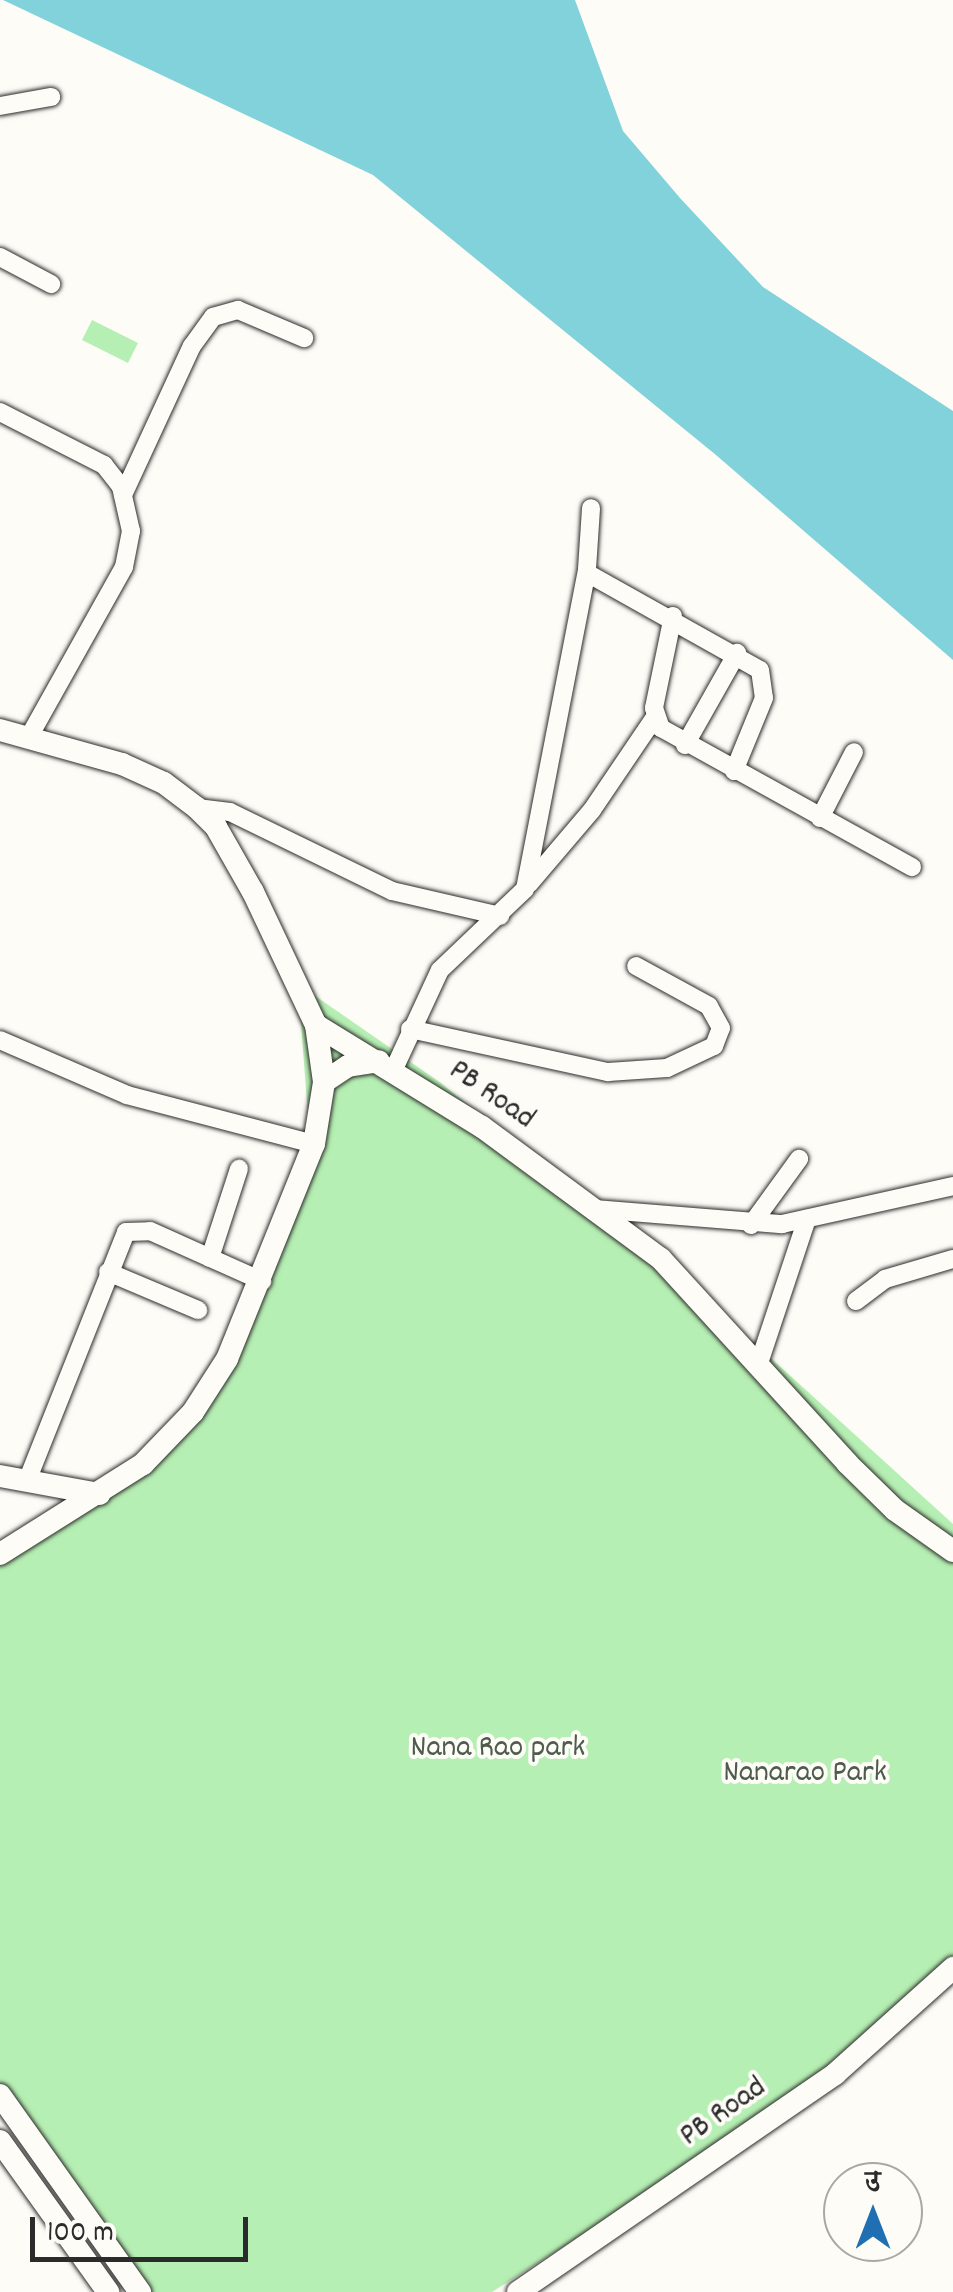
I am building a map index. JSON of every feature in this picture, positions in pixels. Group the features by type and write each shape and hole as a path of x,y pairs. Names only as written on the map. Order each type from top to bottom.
{"street":[{"path":"0,106 51,97"},
{"path":"0,257 51,284"},
{"path":"123,496 192,346 213,316 238,310 304,338"},
{"path":"0,412 104,464 123,496 131,531 124,566 28,737"},
{"path":"525,888 587,573 590,508"},
{"path":"587,573 674,616 760,670 766,688 734,771"},
{"path":"324,1082 348,1066 387,1065 440,970 500,916 592,810 656,717 674,616"},
{"path":"684,745 737,653"},
{"path":"656,717 684,745 912,867"},
{"path":"0,730 122,764 164,783 216,826 253,892 316,1025 324,1082 314,1144 262,1281 198,1404 157,1452 100,1494 0,1554"},
{"path":"820,818 854,752"},
{"path":"197,808 230,812 392,891 500,916"},
{"path":"410,1029 608,1072 668,1068 714,1046 721,1028 709,1006 636,966"},
{"name":"PB Road","path":"316,1025 387,1065 661,1259 896,1510 953,1551"},
{"path":"0,1040 126,1095 314,1144"},
{"path":"751,1225 799,1159"},
{"path":"210,1258 238,1169"},
{"path":"588,1209 751,1225 807,1218 953,1186"},
{"path":"758,1366 807,1218"},
{"path":"27,1481 108,1272 132,1228 262,1281"},
{"path":"856,1300 886,1279 953,1260"},
{"path":"108,1272 198,1310"},
{"path":"0,1476 100,1494"},
{"name":"PB Road","path":"518,2292 545,2283 835,2074 953,1968"},
{"path":"0,2095 140,2292"},
{"path":"0,2141 108,2292"}],"green space":[{"path":"92,320 138,343 128,363 82,340"},
{"name":"Nana Rao park","path":"298,984 441,1083 707,1300 953,1524 953,1971 842,2070 492,2292 141,2292 0,2109 0,1558 100,1495 208,1384 309,1129"}],"water":[{"path":"3,0 575,0 623,131 680,198 763,287 953,411 953,660 716,455 373,175"}],"park label":[{"name":"Nanarao Park","path":"805,1774"}]}
